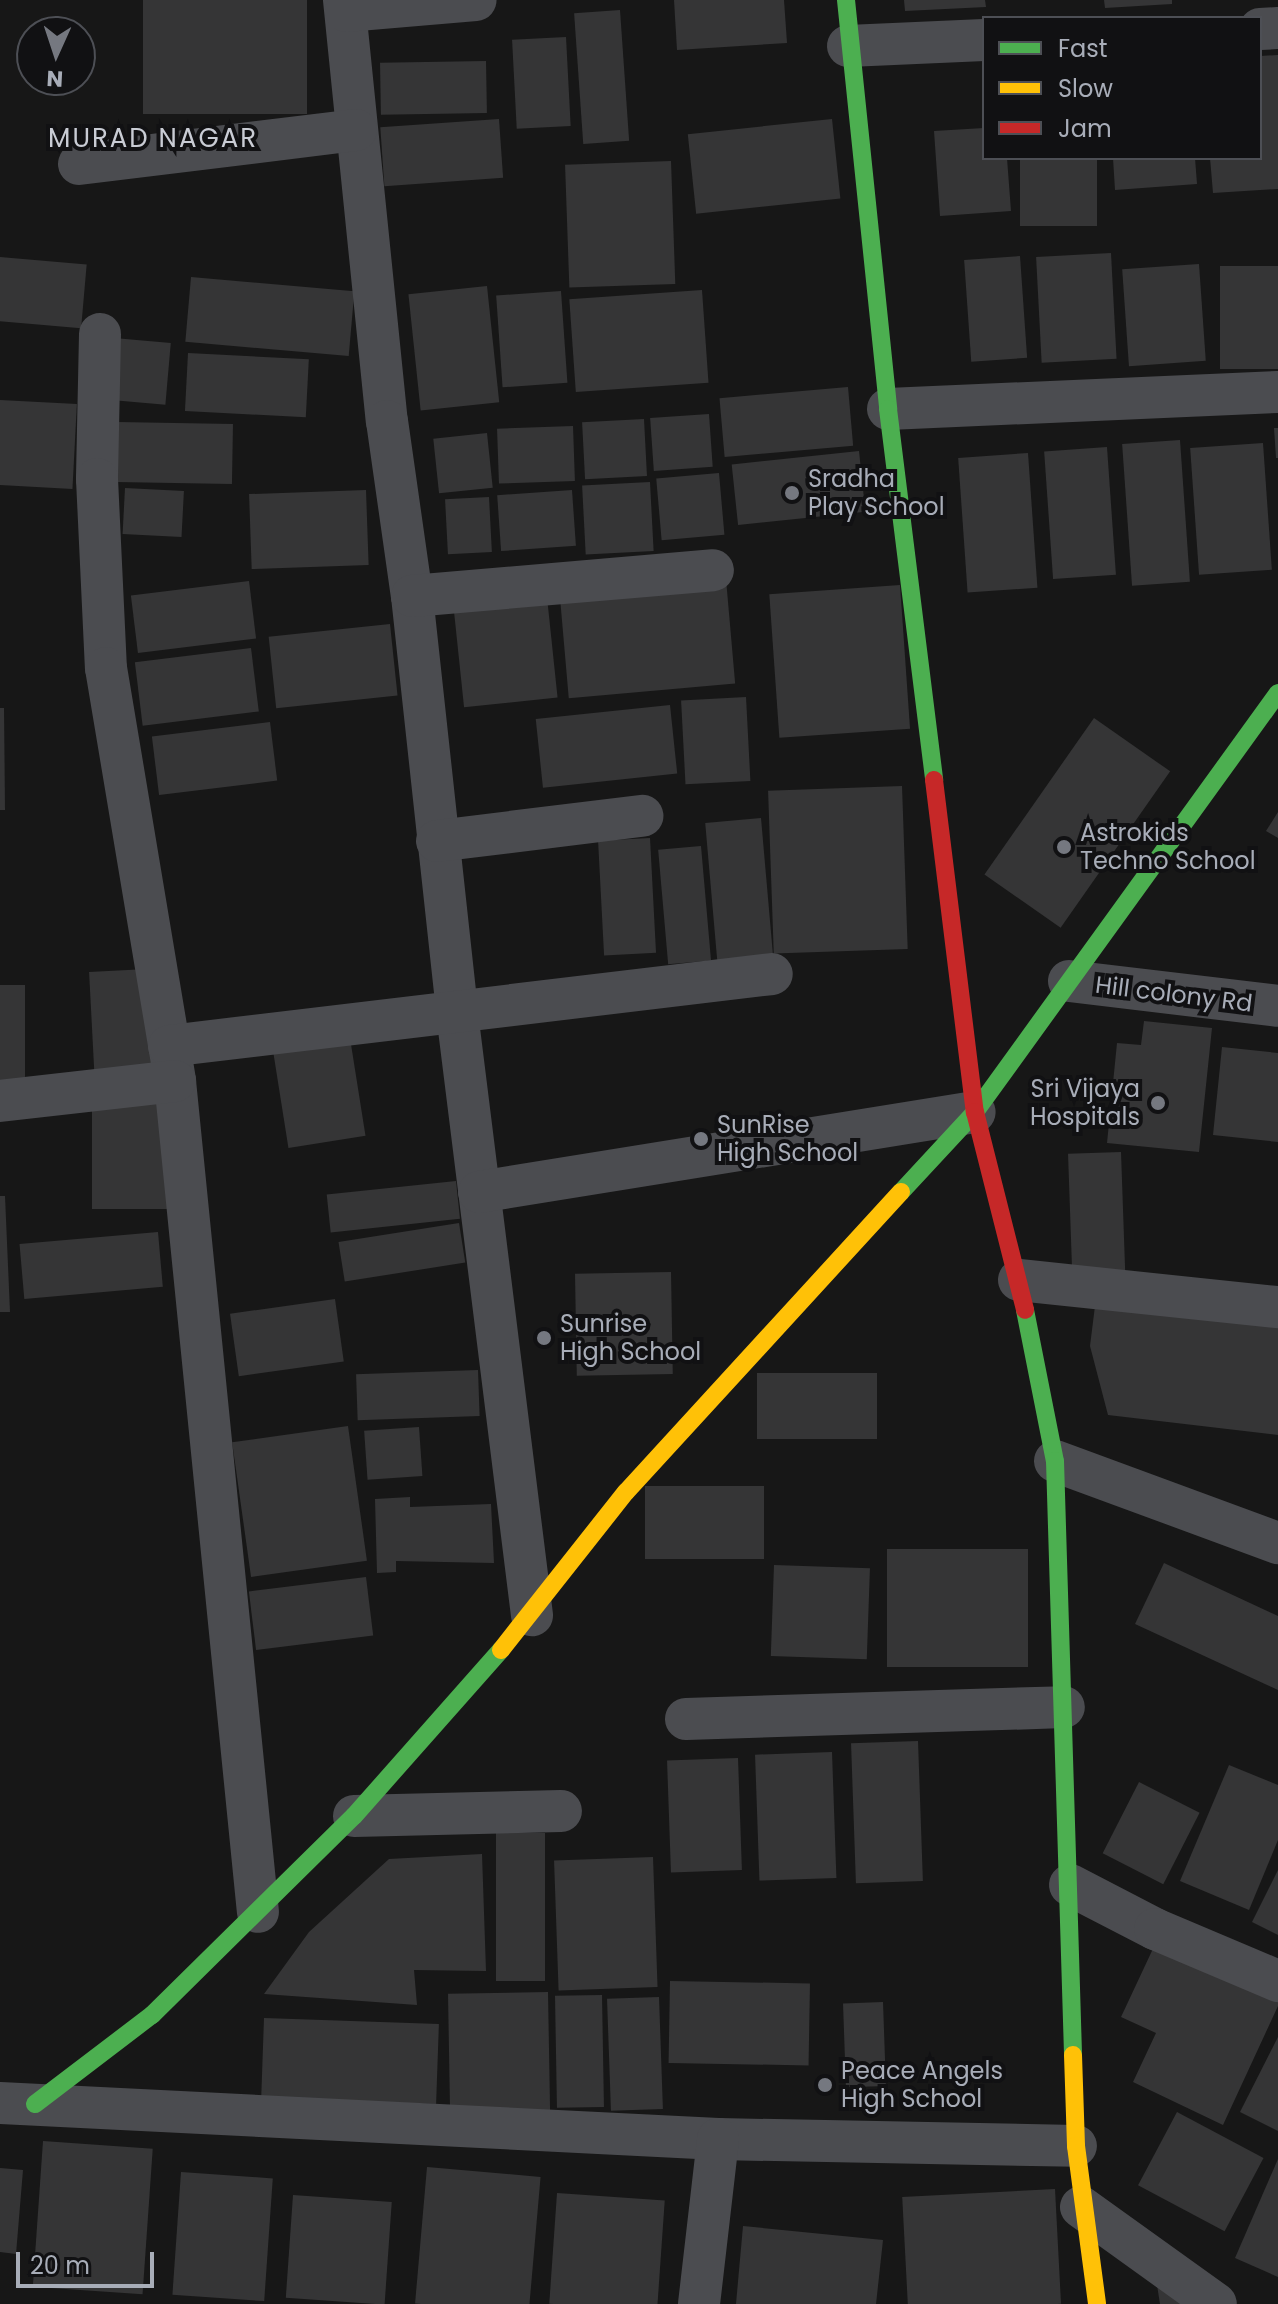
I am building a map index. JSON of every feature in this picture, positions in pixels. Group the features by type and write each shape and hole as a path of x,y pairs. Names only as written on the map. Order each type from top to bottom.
{"street":[{"path":"476,0 345,5 356,130 365,165 387,421 412,596 457,1013 532,1615"},
{"path":"846,0 848,46 888,409 975,1112 1019,1280 1055,1461 1076,2146 1081,2207 1097,2304"},
{"path":"848,46 982,40"},
{"path":"79,164 356,130"},
{"path":"100,334 97,479 106,668 172,1064 258,1912"},
{"path":"888,409 1278,392"},
{"path":"412,596 713,570"},
{"path":"18,2104 152,2015 354,1816 532,1615 626,1492 975,1112 1274,704"},
{"path":"437,841 642,816"},
{"path":"0,1101 172,1064 457,1013 772,974"},
{"name":"Hill colony Rd","path":"1069,981 1278,1006"},
{"path":"479,1192 975,1112"},
{"path":"1019,1280 1278,1307"},
{"path":"1055,1461 1278,1543"},
{"path":"686,1719 1064,1707"},
{"path":"354,1816 561,1811"},
{"path":"1070,1885 1155,1929 1278,1981"},
{"path":"18,2104 718,2139 1076,2146"},
{"path":"699,2304 718,2139"},
{"path":"1081,2207 1216,2304"}],"building":[{"path":"143,0 307,0 307,114 143,114"},
{"path":"674,0 784,0 787,43 677,50"},
{"path":"904,0 985,0 986,7 905,11"},
{"path":"1104,0 1172,0 1172,4 1105,8"},
{"path":"620,10 629,141 583,144 574,13"},
{"path":"566,37 571,126 517,129 512,40"},
{"path":"1278,55 1278,189 1213,193 1210,160 1262,160 1262,56"},
{"path":"486,61 487,113 381,115 380,63"},
{"path":"499,119 503,178 384,186 380,127"},
{"path":"832,119 840,199 696,214 688,134"},
{"path":"982,128 982,160 1007,160 1011,211 940,216 934,131"},
{"path":"1020,160 1097,160 1097,226 1020,226"},
{"path":"1113,160 1195,160 1197,184 1115,190"},
{"path":"671,161 675,284 569,288 565,165"},
{"path":"1111,253 1117,359 1042,363 1036,257"},
{"path":"1020,256 1027,358 971,362 964,260"},
{"path":"0,257 87,265 81,328 0,321"},
{"path":"1199,264 1206,361 1129,366 1122,269"},
{"path":"1220,266 1278,266 1278,369 1220,369"},
{"path":"191,277 354,291 349,356 185,342"},
{"path":"487,286 499,402 421,411 408,294"},
{"path":"702,290 708,383 576,392 569,299"},
{"path":"561,291 567,383 503,387 496,296"},
{"path":"114,338 171,343 165,405 109,400"},
{"path":"188,353 309,359 306,417 185,411"},
{"path":"848,387 853,446 725,457 719,398"},
{"path":"0,400 77,404 72,489 0,485"},
{"path":"709,414 713,467 654,471 650,418"},
{"path":"644,419 647,476 585,479 582,422"},
{"path":"117,422 233,424 232,484 116,482"},
{"path":"573,426 575,481 499,484 497,429"},
{"path":"1274,428 1278,428 1278,458 1276,458"},
{"path":"487,433 493,488 439,493 433,439"},
{"path":"1180,440 1190,582 1132,586 1122,444"},
{"path":"1263,443 1272,570 1199,575 1190,448"},
{"path":"1107,447 1116,575 1053,579 1044,451"},
{"path":"859,451 865,512 738,525 732,464"},
{"path":"1028,453 1037,588 968,593 958,458"},
{"path":"719,473 724,535 662,540 656,478"},
{"path":"650,482 654,551 586,554 582,486"},
{"path":"125,488 184,491 182,537 123,534"},
{"path":"366,490 369,565 252,569 249,494"},
{"path":"572,490 576,546 501,551 497,495"},
{"path":"489,497 492,552 448,554 445,499"},
{"path":"726,579 735,684 569,698 560,594"},
{"path":"249,581 256,639 138,653 131,596"},
{"path":"900,585 910,729 779,738 769,594"},
{"path":"547,597 558,697 464,707 454,607"},
{"path":"390,624 398,696 276,708 269,637"},
{"path":"251,648 259,712 143,726 135,662"},
{"path":"746,697 750,781 685,784 681,700"},
{"path":"670,705 677,774 543,788 536,719"},
{"path":"0,708 4,708 5,810 0,810"},
{"path":"1094,718 1170,771 1061,928 984,874"},
{"path":"270,722 277,781 159,795 152,737"},
{"path":"902,786 908,949 774,954 768,791"},
{"path":"1278,812 1278,838 1266,831"},
{"path":"761,818 774,965 718,970 705,823"},
{"path":"650,838 656,953 604,956 598,841"},
{"path":"701,846 711,961 668,964 658,850"},
{"path":"147,969 152,1070 94,1073 89,972"},
{"path":"0,985 25,985 25,1081 0,1081"},
{"path":"1144,1021 1212,1028 1199,1152 1107,1143 1117,1043 1141,1045"},
{"path":"350,1038 365,1136 288,1148 273,1050"},
{"path":"1222,1047 1278,1053 1278,1142 1213,1135"},
{"path":"92,1100 168,1100 168,1209 92,1209"},
{"path":"1121,1152 1125,1275 1072,1277 1068,1154"},
{"path":"456,1181 460,1219 331,1232 327,1195"},
{"path":"0,1196 5,1196 10,1312 0,1312"},
{"path":"459,1223 465,1263 345,1282 339,1242"},
{"path":"158,1232 163,1287 24,1299 20,1244"},
{"path":"671,1272 673,1374 577,1376 575,1274"},
{"path":"1097,1290 1278,1310 1278,1435 1108,1415 1090,1346"},
{"path":"335,1299 344,1361 239,1376 230,1314"},
{"path":"478,1370 480,1416 358,1420 356,1374"},
{"path":"757,1373 877,1373 877,1439 757,1439"},
{"path":"348,1426 367,1561 251,1577 232,1442"},
{"path":"419,1427 422,1476 368,1480 364,1431"},
{"path":"645,1486 764,1486 764,1559 645,1559"},
{"path":"410,1497 410,1507 491,1504 494,1563 396,1561 396,1572 377,1573 375,1499"},
{"path":"887,1549 1028,1549 1028,1667 887,1667"},
{"path":"1164,1563 1278,1616 1278,1690 1135,1624"},
{"path":"774,1565 870,1568 867,1659 771,1656"},
{"path":"366,1577 373,1636 256,1650 249,1591"},
{"path":"918,1741 923,1881 856,1883 851,1743"},
{"path":"832,1752 836,1878 759,1881 755,1755"},
{"path":"738,1758 742,1870 671,1872 667,1760"},
{"path":"1229,1765 1278,1785 1278,1840 1249,1910 1180,1881"},
{"path":"1139,1782 1200,1813 1163,1884 1103,1853"},
{"path":"496,1833 545,1833 545,1981 496,1981"},
{"path":"482,1854 486,1971 414,1970 417,2005 264,1994 309,1932 389,1859"},
{"path":"653,1857 658,1987 559,1990 554,1860"},
{"path":"1278,1870 1278,1935 1252,1922"},
{"path":"1158,1938 1278,1993 1278,2006 1223,2125 1133,2082 1156,2033 1121,2017"},
{"path":"670,1981 810,1983 809,2065 669,2063"},
{"path":"548,1992 550,2113 450,2115 448,1994"},
{"path":"602,1995 604,2107 557,2108 555,1996"},
{"path":"659,1997 663,2109 611,2111 607,1999"},
{"path":"883,2002 886,2086 846,2087 843,2003"},
{"path":"264,2018 439,2024 436,2104 261,2098"},
{"path":"1278,2037 1278,2131 1240,2112"},
{"path":"1177,2112 1264,2158 1225,2231 1138,2185"},
{"path":"43,2141 153,2149 143,2294 33,2287"},
{"path":"1278,2159 1278,2277 1235,2258"},
{"path":"427,2167 541,2177 529,2304 415,2303"},
{"path":"0,2168 23,2170 16,2254 0,2252"},
{"path":"181,2172 273,2178 264,2301 172,2295"},
{"path":"1055,2189 1061,2304 908,2304 902,2197"},
{"path":"557,2193 665,2201 658,2304 549,2304"},
{"path":"293,2195 392,2202 385,2304 286,2298"},
{"path":"743,2226 883,2240 876,2304 736,2304"},
{"path":"1157,2285 1186,2304 1160,2304"}],"traffic: fast":[{"path":"846,0 888,409 934,780"},
{"path":"901,1192 975,1112 1278,693"},
{"path":"1025,1310 1055,1461 1073,2055"},
{"path":"35,2104 152,2015 354,1816 501,1650"}],"traffic: slow":[{"path":"501,1650 626,1492 901,1192"},
{"path":"1073,2055 1076,2146 1097,2304"}],"traffic: jam":[{"path":"934,780 975,1112 1025,1310"}],"place":[{"name":"Sradha Play School","path":"792,493"},
{"name":"Astrokids Techno School","path":"1064,847"},
{"name":"Sri Vijaya Hospitals","path":"1158,1103"},
{"name":"SunRise High School","path":"701,1139"},
{"name":"Sunrise High School","path":"544,1338"},
{"name":"Peace Angels High School","path":"825,2085"}],"district":[{"name":"MURAD NAGAR","path":"153,139"}]}
